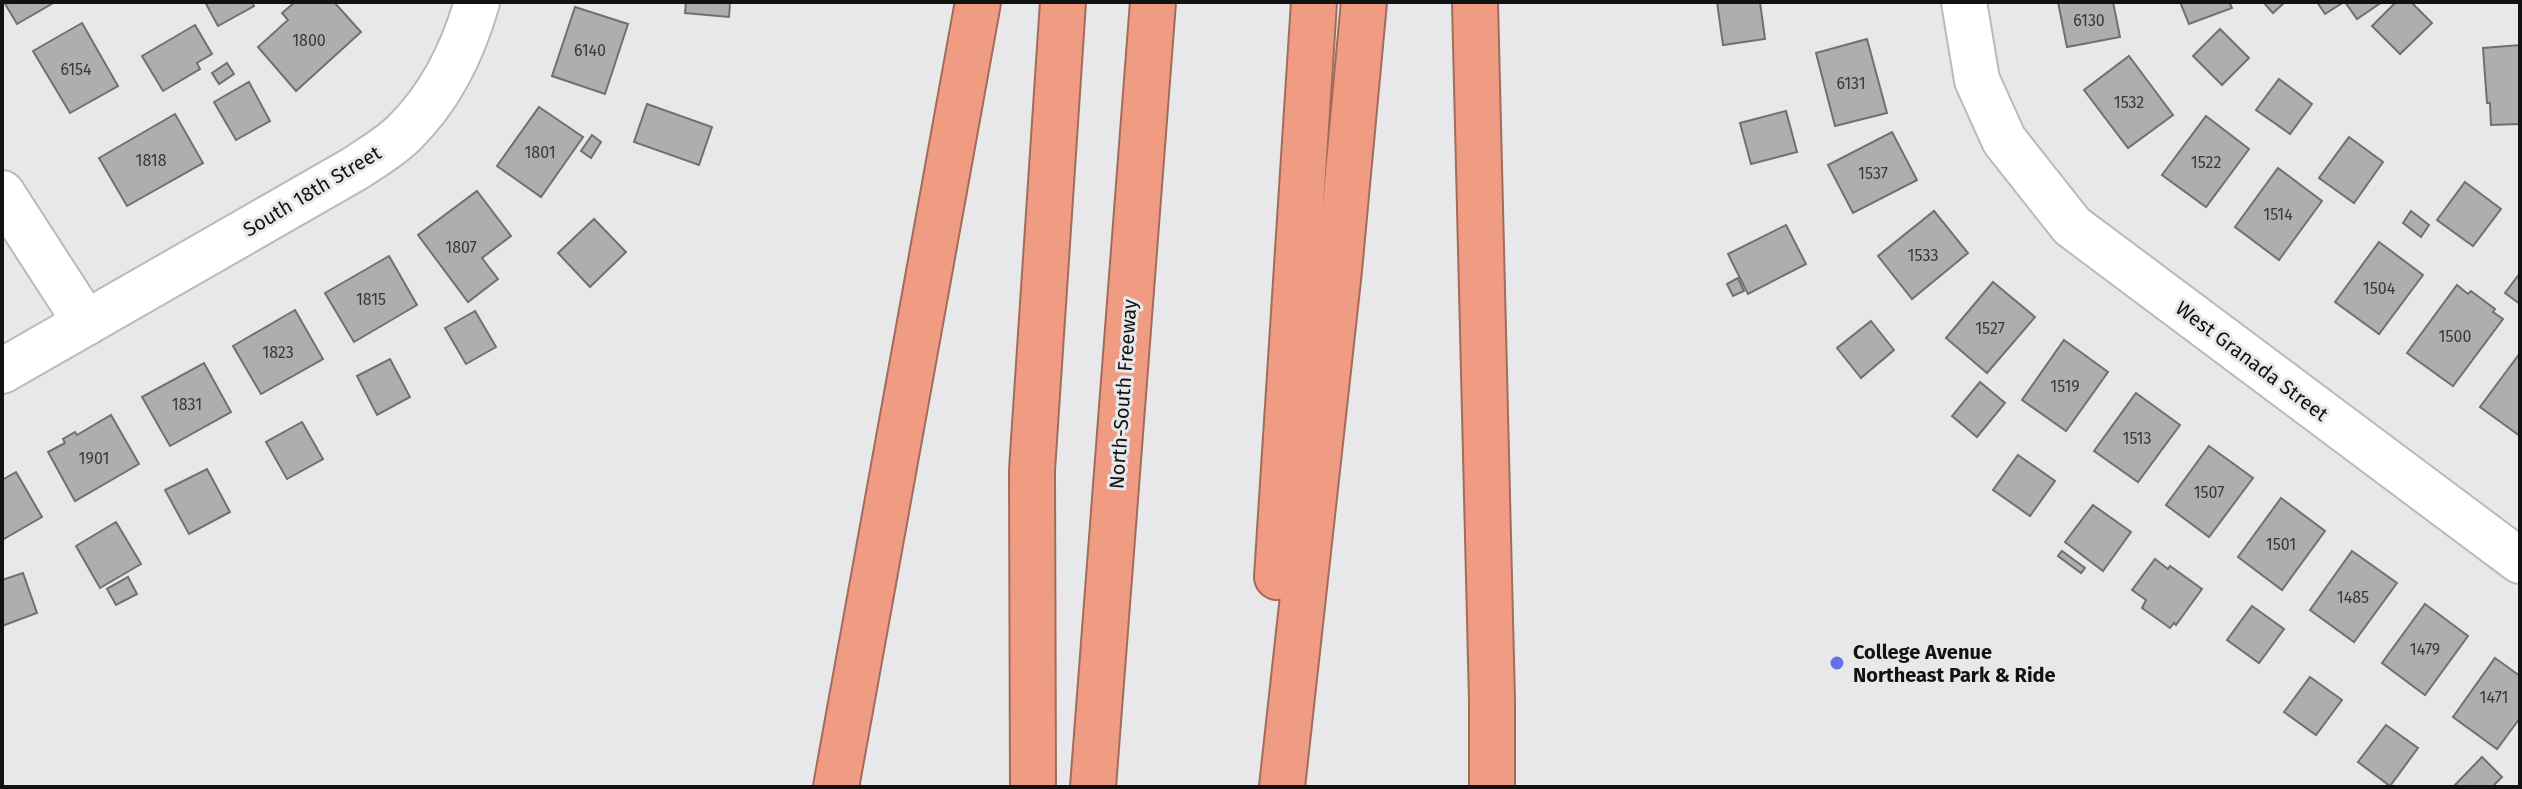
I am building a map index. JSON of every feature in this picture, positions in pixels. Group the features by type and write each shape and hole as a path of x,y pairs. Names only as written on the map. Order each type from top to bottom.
{"highway":[{"path":"836,787 978,2"},
{"path":"1033,787 1032,470 1063,2"},
{"name":"North-South Freeway","path":"1093,787 1153,2"},
{"path":"1263,787 1314,2"},
{"path":"1282,787 1339,270 1364,2"},
{"path":"1475,2 1492,787"}],"street":[{"name":"South 18th Street","path":"2,371 356,168 404,134 437,94 466,41 477,2"},
{"name":"West Granada Street","path":"1964,2 1977,80 2004,140 2072,226 2520,561"},
{"path":"2,193 86,323"}],"building":[{"path":"4,2 55,2 17,24"},
{"path":"205,2 252,2 254,6 218,26"},
{"path":"295,2 334,2 361,32 296,91 258,47 288,20 282,13"},
{"path":"686,2 730,2 729,17 685,13"},
{"path":"1717,2 1760,2 1765,39 1723,45"},
{"path":"2058,2 2113,2 2120,37 2067,47"},
{"path":"2180,2 2229,2 2232,8 2189,24"},
{"path":"2263,2 2285,2 2273,13"},
{"path":"2317,2 2344,2 2325,14"},
{"path":"2345,2 2382,2 2357,19"},
{"path":"2396,2 2411,2 2432,23 2400,54 2372,26"},
{"path":"575,7 628,24 605,94 552,76"},
{"path":"82,23 118,86 70,113 33,51"},
{"path":"195,25 212,54 197,63 200,69 163,91 142,56"},
{"path":"2220,29 2249,58 2222,85 2193,56"},
{"path":"1867,39 1887,113 1835,126 1816,53"},
{"path":"2520,45 2520,124 2491,125 2483,48"},
{"path":"2129,56 2173,115 2128,148 2084,90"},
{"path":"227,63 234,74 219,84 212,73"},
{"path":"2279,79 2312,104 2290,134 2256,110"},
{"path":"249,82 270,121 236,140 214,102"},
{"path":"647,104 712,127 699,165 634,142"},
{"path":"539,107 583,137 541,197 497,166"},
{"path":"1786,111 1797,152 1751,164 1740,123"},
{"path":"175,114 203,163 127,206 99,158"},
{"path":"2206,116 2249,149 2206,207 2162,175"},
{"path":"1892,132 1917,180 1853,213 1828,165"},
{"path":"592,135 601,142 591,158 581,151"},
{"path":"2349,137 2383,162 2354,203 2319,178"},
{"path":"2278,168 2322,201 2279,260 2235,227"},
{"path":"2465,182 2501,209 2473,246 2437,220"},
{"path":"477,191 511,236 482,258 498,279 468,302 418,235"},
{"path":"1934,211 1968,253 1912,299 1878,256"},
{"path":"2411,211 2429,225 2421,237 2403,223"},
{"path":"594,219 626,252 590,287 558,253"},
{"path":"1786,225 1806,264 1748,294 1728,254"},
{"path":"2379,242 2423,275 2379,334 2335,302"},
{"path":"389,256 417,305 354,342 325,293"},
{"path":"2520,273 2520,304 2505,293"},
{"path":"1738,278 1744,291 1733,296 1727,284"},
{"path":"1993,282 2035,317 1987,373 1946,338"},
{"path":"2457,285 2468,294 2471,291 2503,319 2453,386 2407,353"},
{"path":"295,310 323,359 261,394 233,346"},
{"path":"475,311 496,347 466,364 445,328"},
{"path":"1871,321 1894,350 1861,378 1837,348"},
{"path":"2064,340 2108,372 2066,431 2022,400"},
{"path":"2520,353 2520,436 2480,407"},
{"path":"390,359 410,397 377,415 357,376"},
{"path":"204,363 231,412 170,446 142,397"},
{"path":"1980,382 2005,403 1977,437 1952,416"},
{"path":"2136,393 2180,425 2138,482 2094,451"},
{"path":"111,415 139,464 75,501 48,452 65,443 63,439 75,432 77,435"},
{"path":"302,422 323,459 287,479 266,442"},
{"path":"2209,446 2253,478 2209,537 2166,505"},
{"path":"2018,455 2055,481 2030,516 1993,490"},
{"path":"207,469 230,512 189,534 165,490"},
{"path":"16,472 42,517 2,540 2,480"},
{"path":"2281,498 2325,531 2282,590 2238,557"},
{"path":"2093,505 2131,532 2103,571 2065,542"},
{"path":"116,522 141,564 100,588 76,546"},
{"path":"2062,551 2085,568 2081,573 2058,556"},
{"path":"2352,551 2397,583 2354,642 2310,610"},
{"path":"2155,559 2202,589 2176,625 2174,623 2170,628 2142,608 2146,600 2132,590"},
{"path":"23,573 37,613 2,626 2,580"},
{"path":"128,577 137,594 116,605 107,589"},
{"path":"2425,604 2468,636 2425,695 2382,663"},
{"path":"2252,606 2284,629 2259,663 2227,640"},
{"path":"2495,658 2520,676 2520,718 2497,749 2453,717"},
{"path":"2310,677 2342,700 2316,735 2284,712"},
{"path":"2386,725 2418,748 2390,786 2358,762"},
{"path":"2482,757 2502,777 2492,787 2453,787"}],"place":[{"name":"College Avenue Northeast Park & Ride","path":"1837,663"}]}
